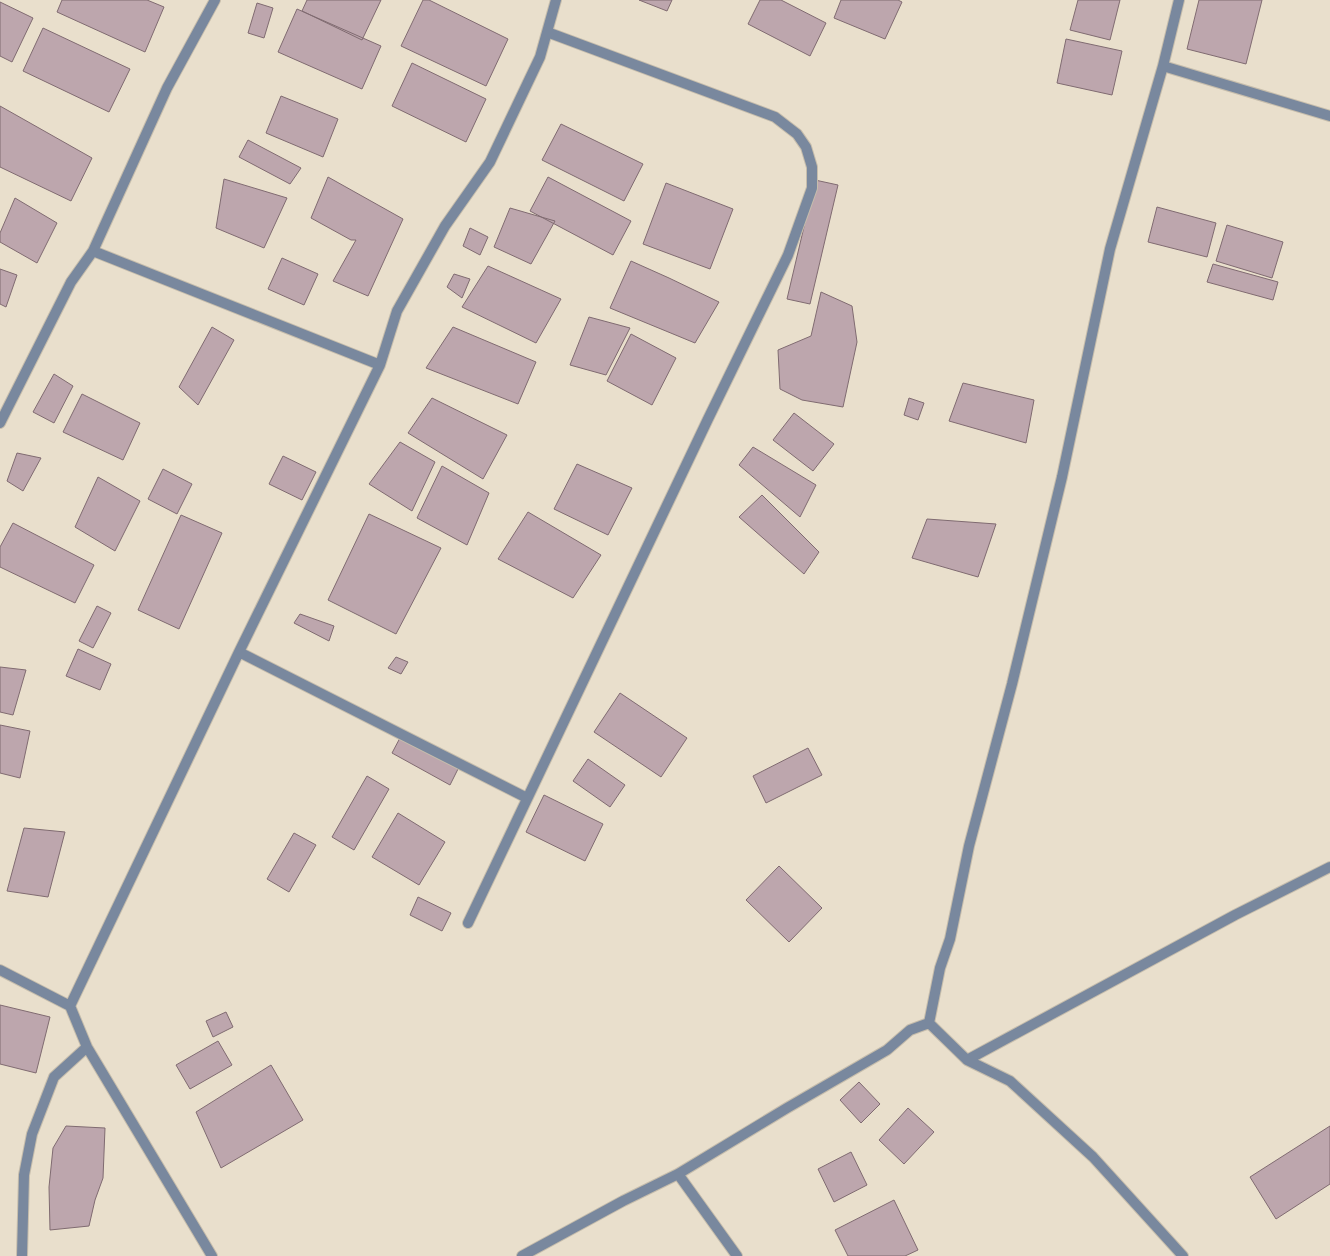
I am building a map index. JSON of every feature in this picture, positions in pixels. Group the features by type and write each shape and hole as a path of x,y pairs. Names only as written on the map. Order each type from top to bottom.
{"street":[{"path":"0,423 71,282 93,252 167,88 214,0"},
{"path":"70,1006 239,652 380,365 397,311 445,226 490,162 540,57 556,0"},
{"path":"929,1023 940,968 950,939 969,846 1012,684 1062,477 1110,249 1179,0"},
{"path":"468,923 788,255 812,188 812,168 806,147 797,134 775,117 547,32"},
{"path":"1162,66 1330,116"},
{"path":"93,252 380,365"},
{"path":"239,652 528,798"},
{"path":"967,1060 1235,915 1330,867"},
{"path":"0,970 70,1006 86,1047 212,1256"},
{"path":"929,1023 967,1060 1010,1080 1093,1157 1183,1256"},
{"path":"522,1256 678,1174 786,1108 887,1050 910,1030 929,1023"},
{"path":"22,1256 24,1175 32,1134 54,1077 86,1047"},
{"path":"678,1174 737,1256"}],"building":[{"path":"62,0 147,0 164,7 145,52 57,12"},
{"path":"307,0 381,0 362,40 302,11"},
{"path":"423,0 429,0 508,39 486,86 401,46"},
{"path":"639,0 672,0 667,11"},
{"path":"760,0 781,0 826,23 810,56 748,24"},
{"path":"841,0 898,0 902,2 885,39 834,18"},
{"path":"1078,0 1120,0 1110,40 1070,30"},
{"path":"1199,0 1262,0 1246,64 1187,49"},
{"path":"0,2 33,18 12,62 0,56"},
{"path":"257,3 273,8 264,38 248,33"},
{"path":"297,9 381,46 362,89 278,52"},
{"path":"43,28 130,69 109,112 23,71"},
{"path":"1066,39 1122,51 1112,95 1057,83"},
{"path":"412,63 486,99 466,142 392,106"},
{"path":"281,96 338,119 323,157 266,133"},
{"path":"0,106 92,158 71,201 0,167"},
{"path":"561,124 643,164 624,201 542,160"},
{"path":"248,140 301,168 290,184 239,157"},
{"path":"328,177 403,219 368,296 333,281 356,240 351,240 311,218"},
{"path":"548,177 631,221 613,255 530,211"},
{"path":"224,179 287,198 264,248 216,228"},
{"path":"815,180 838,185 810,304 787,299"},
{"path":"666,183 733,209 710,269 643,244"},
{"path":"15,198 57,223 37,263 0,242 0,233"},
{"path":"1157,207 1216,223 1207,257 1148,242"},
{"path":"510,208 555,221 531,264 494,247"},
{"path":"1227,225 1283,242 1272,278 1216,261"},
{"path":"470,228 488,237 480,255 463,246"},
{"path":"282,258 318,274 304,305 268,289"},
{"path":"631,261 719,302 695,343 610,308"},
{"path":"1213,264 1278,282 1273,300 1207,282"},
{"path":"488,266 561,299 536,343 462,307"},
{"path":"0,269 17,275 6,307 0,304"},
{"path":"454,274 470,279 462,298 447,287"},
{"path":"821,292 852,306 857,342 843,407 802,400 780,389 778,350 811,336"},
{"path":"589,317 630,328 606,375 570,365"},
{"path":"212,327 234,340 198,405 179,387"},
{"path":"453,327 536,362 518,404 426,368"},
{"path":"631,334 676,358 652,405 607,381"},
{"path":"54,374 73,386 54,423 33,412"},
{"path":"963,383 1034,400 1026,443 949,421"},
{"path":"82,394 140,423 123,460 63,432"},
{"path":"432,398 507,435 483,479 408,433"},
{"path":"909,398 924,403 918,420 904,415"},
{"path":"794,413 834,444 813,471 773,440"},
{"path":"400,442 435,462 412,511 369,484"},
{"path":"753,447 816,485 800,517 739,465"},
{"path":"17,453 41,458 23,491 7,481"},
{"path":"283,456 316,472 302,500 269,484"},
{"path":"577,464 632,488 608,535 554,509"},
{"path":"442,466 489,493 467,545 417,518"},
{"path":"163,469 192,484 177,514 148,499"},
{"path":"98,477 140,501 115,551 75,527"},
{"path":"762,495 819,552 804,574 739,517"},
{"path":"528,512 601,555 573,598 498,559"},
{"path":"369,514 441,548 396,634 328,600"},
{"path":"181,515 222,533 179,629 138,610"},
{"path":"927,519 996,524 978,577 912,558"},
{"path":"13,523 94,565 75,603 0,567 0,547"},
{"path":"97,606 111,613 93,648 79,641"},
{"path":"300,614 334,626 329,641 294,623"},
{"path":"78,649 111,664 100,690 66,676"},
{"path":"396,657 408,662 401,674 388,668"},
{"path":"0,667 26,670 13,715 0,712"},
{"path":"620,693 687,738 661,777 594,732"},
{"path":"0,725 30,731 20,778 0,773"},
{"path":"401,736 459,767 450,785 392,753"},
{"path":"808,748 822,775 766,803 753,776"},
{"path":"588,759 625,785 610,807 573,781"},
{"path":"367,776 389,789 354,850 332,837"},
{"path":"544,795 603,824 585,861 526,832"},
{"path":"398,813 445,842 419,885 372,857"},
{"path":"24,828 65,832 48,897 7,891"},
{"path":"294,833 316,845 289,892 267,879"},
{"path":"779,866 822,908 789,942 746,900"},
{"path":"418,897 451,913 442,931 410,915"},
{"path":"0,1005 50,1017 36,1073 0,1064"},
{"path":"226,1012 233,1027 213,1037 206,1021"},
{"path":"218,1041 232,1065 190,1089 176,1065"},
{"path":"271,1065 303,1120 221,1168 196,1112"},
{"path":"859,1082 880,1104 861,1123 840,1100"},
{"path":"908,1108 934,1132 904,1164 879,1140"},
{"path":"66,1126 105,1128 103,1178 95,1200 89,1226 50,1230 49,1187 53,1148"},
{"path":"1330,1126 1330,1184 1276,1219 1250,1177"},
{"path":"851,1152 867,1185 834,1202 818,1169"},
{"path":"894,1200 918,1250 905,1256 848,1256 835,1230"}]}
